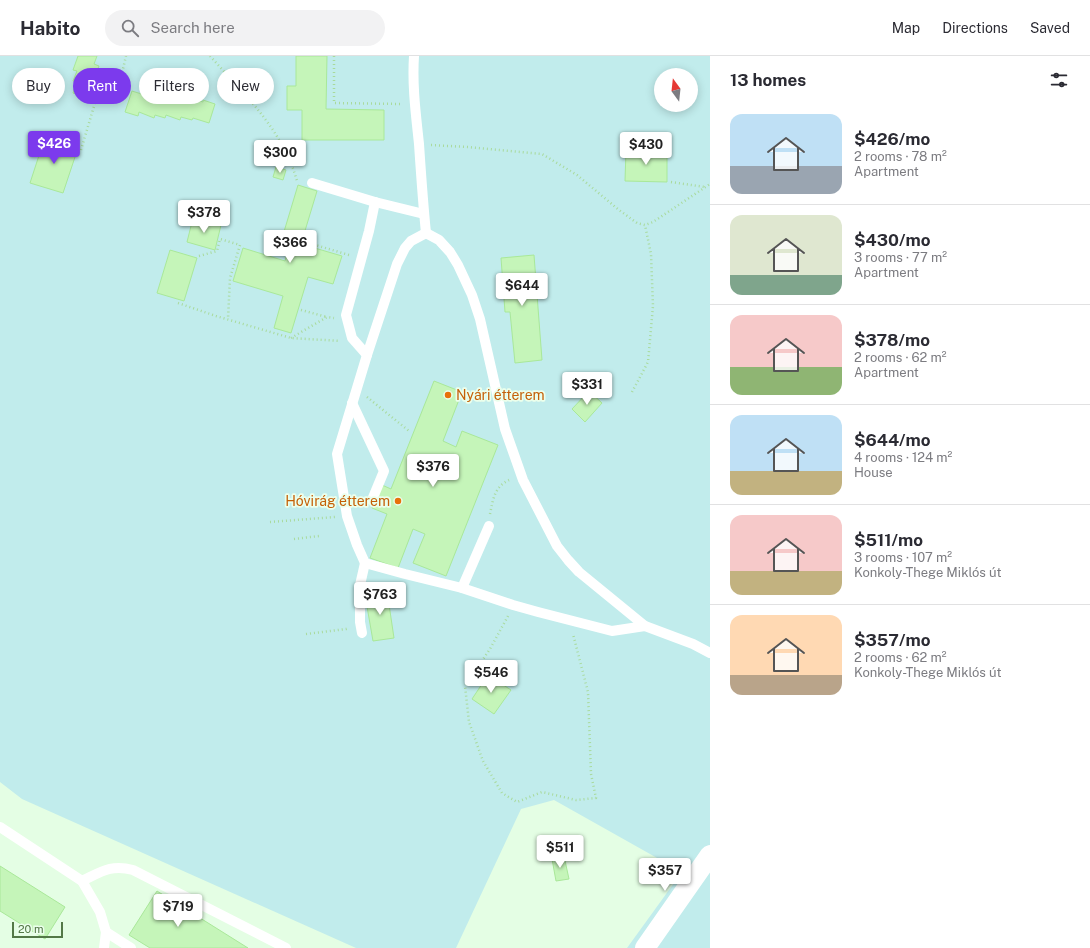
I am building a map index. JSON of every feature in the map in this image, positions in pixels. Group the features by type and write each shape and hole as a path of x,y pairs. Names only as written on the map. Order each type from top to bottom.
{"street":[{"path":"645,948 710,855"}],"lane":[{"path":"414,56 414,104 426,233"},
{"path":"312,183 375,202 424,214"},
{"path":"366,355 352,338 346,315 375,202"},
{"path":"362,632 360,622 360,585 365,562 357,545 347,516 336,454 366,355 397,264 405,248 411,241 426,233"},
{"path":"426,233 439,240 450,252 458,265 472,295 480,319 505,429 523,480 557,546 579,572 645,626 693,644 710,653"},
{"path":"352,403 384,471 372,500"},
{"path":"462,588 488,526"},
{"path":"365,562 405,574 462,588 514,605 612,631 645,626"},
{"path":"0,827 82,881 100,912 106,932 104,948"},
{"path":"82,881 110,868 133,870 286,948"},
{"path":"106,932 131,948"}],"path":[{"path":"81,150 100,86 123,69 126,56"},
{"path":"210,56 262,114 284,148 297,181 312,183"},
{"path":"334,56 334,103 414,104"},
{"path":"418,145 467,147 542,154 577,175 637,223 645,225 653,222 710,184"},
{"path":"671,182 706,187"},
{"path":"632,392 648,362 653,306 651,254 645,225"},
{"path":"199,256 217,251 220,239 240,245 230,278 228,319"},
{"path":"302,241 361,258"},
{"path":"178,303 291,338 338,341 352,338"},
{"path":"301,310 327,317 347,320"},
{"path":"291,338 327,317"},
{"path":"356,388 409,431"},
{"path":"488,526 495,494 501,484 508,480 523,480"},
{"path":"270,522 347,516"},
{"path":"294,539 319,536"},
{"path":"514,605 490,649 466,686 469,722 483,761 502,793 517,802 542,792 576,800 596,798 591,774 588,692 569,620"},
{"path":"306,634 346,629 360,622"}],"shaded area":[{"path":"0,56 710,56 710,948 627,948 682,872 554,800 521,809 456,948 356,948 22,799 0,782"}],"building":[{"path":"78,56 97,56 94,64 99,66 98,68 74,68"},
{"path":"296,56 327,56 326,109 384,110 384,140 302,140 302,110 287,110 287,86 296,86"},
{"path":"132,91 139,93 139,104 209,104 209,102 215,104 209,123 193,118 192,120 181,117 180,120 166,115 165,118 155,115 154,118 139,112 138,116 125,112 128,104 131,104"},
{"path":"45,137 78,148 63,193 30,183"},
{"path":"626,150 667,150 667,182 625,181"},
{"path":"276,167 286,170 283,180 273,177"},
{"path":"298,185 317,191 301,244 342,256 333,284 308,277 291,333 274,328 283,296 233,281 243,248 285,261 289,247 283,246 286,236 283,235"},
{"path":"193,218 221,225 215,250 187,242"},
{"path":"170,250 197,258 184,301 157,293"},
{"path":"534,255 542,360 515,363 510,312 505,312 501,258"},
{"path":"434,381 462,392 443,441 456,447 462,431 498,445 446,576 413,563 425,534 413,529 398,568 370,558 387,514 372,508 382,485 391,489"},
{"path":"589,391 602,403 585,422 572,409"},
{"path":"387,591 394,638 373,641 365,595"},
{"path":"488,675 511,690 494,714 472,699"},
{"path":"564,856 569,879 556,881 552,859"},
{"path":"0,866 65,907 45,939 0,911"},
{"path":"157,891 248,948 150,948 129,935"}],"place":[{"name":"Nyári étterem","path":"448,395"},
{"name":"Hóvirág étterem","path":"398,501"}]}
